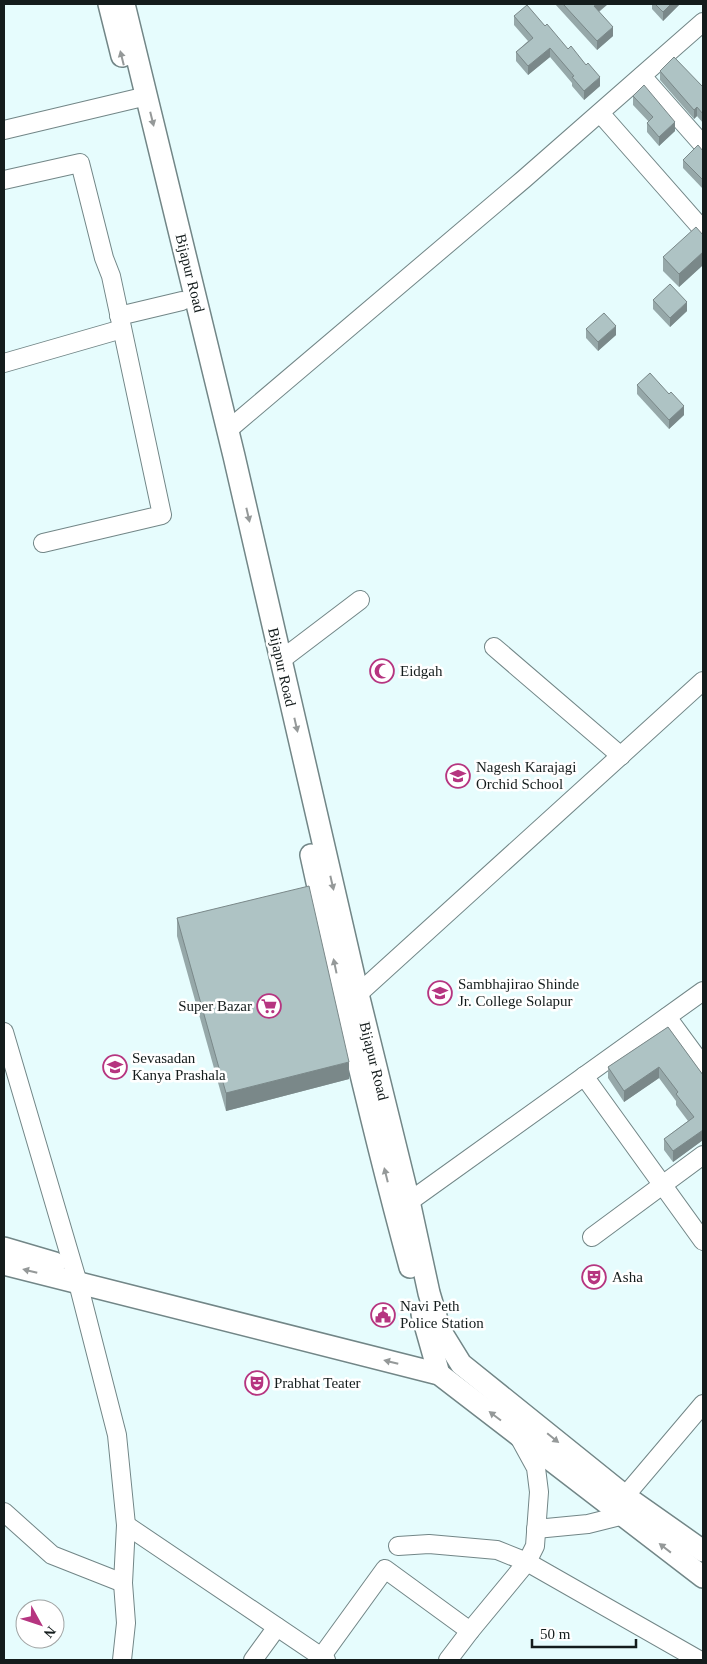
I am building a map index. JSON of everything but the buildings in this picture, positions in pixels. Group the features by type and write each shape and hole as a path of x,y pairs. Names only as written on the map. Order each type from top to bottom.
{"main road":[{"path":"109,4 140,97 182,301 350,996"},
{"name":"Bijapur Road","path":"124,4 140,97 228,430 281,660 350,996 402,1207 440,1330 461,1364 624,1506"},
{"path":"402,1207 437,1366 516,1432 624,1506 703,1551"},
{"path":"4,1248 76,1276"},
{"path":"4,1264 76,1276 437,1366 461,1364"},
{"path":"624,1506 703,1578"}],"street":[{"path":"228,430 524,180 642,76 701,29"},
{"path":"642,76 703,146"},
{"path":"4,130 140,97"},
{"path":"600,113 703,230"},
{"path":"4,180 80,163 104,258 112,276 162,515 43,543"},
{"path":"4,363 182,301"},
{"path":"281,660 360,600"},
{"path":"494,647 621,756"},
{"path":"350,996 703,681"},
{"path":"402,1207 703,990"},
{"path":"667,1017 703,1066"},
{"path":"4,1032 76,1276 117,1435 126,1525 123,1583 126,1623 122,1660"},
{"path":"584,1076 703,1241"},
{"path":"592,1237 703,1155"},
{"path":"536,1529 588,1524 624,1506 703,1404"},
{"path":"448,1660 470,1630 527,1562 535,1546 539,1492 536,1468 516,1432"},
{"path":"4,1512 52,1555 123,1583"},
{"path":"126,1525 322,1659 385,1569 470,1630"},
{"path":"398,1546 429,1544 498,1550 527,1562 699,1660"},
{"path":"253,1660 277,1627"}],"place":[{"name":"Eidgah","path":"382,671"},
{"name":"Nagesh Karajagi Orchid School","path":"458,776"},
{"name":"Sambhajirao Shinde Jr. College Solapur","path":"440,993"},
{"name":"Super Bazar","path":"269,1006"},
{"name":"Sevasadan Kanya Prashala","path":"115,1067"},
{"name":"Asha","path":"594,1277"},
{"name":"Navi Peth Police Station","path":"383,1315"},
{"name":"Prabhat Teater","path":"257,1383"}]}
